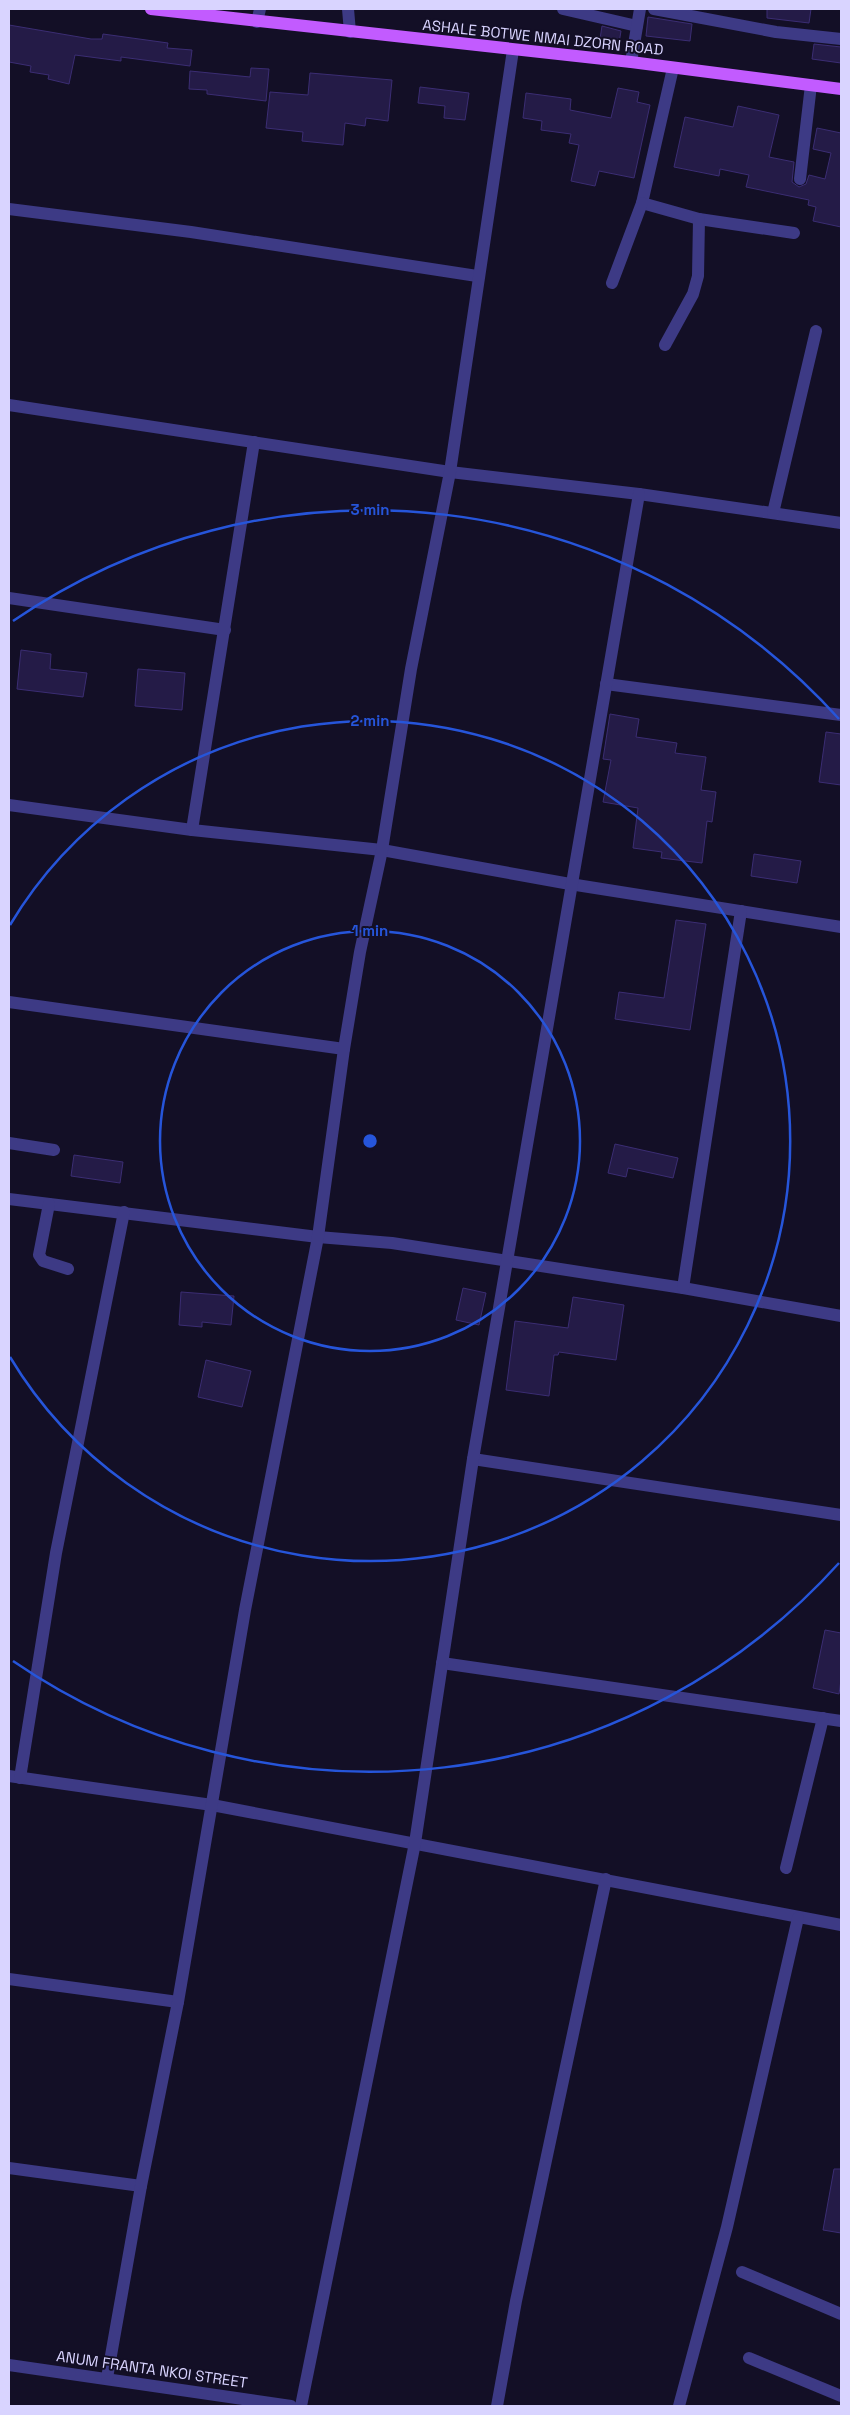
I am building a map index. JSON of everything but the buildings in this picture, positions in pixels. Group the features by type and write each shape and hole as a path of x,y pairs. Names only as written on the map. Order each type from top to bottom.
{"main road":[{"name":"ASHALE BOTWE NMAI DZORN ROAD","path":"151,9 631,62 841,89"}],"street":[{"path":"257,22 260,9"},
{"path":"348,9 350,32"},
{"path":"563,9 638,26"},
{"path":"631,62 640,9"},
{"path":"654,9 776,32 841,39"},
{"path":"107,2378 141,2186 178,2002 245,1610 318,1237 344,1049 360,952 382,850 411,669 450,472 513,50"},
{"path":"612,283 642,203 673,68"},
{"path":"800,179 811,85"},
{"path":"642,203 700,219 794,234"},
{"path":"9,210 191,232 478,276"},
{"path":"665,345 693,294 699,260 700,219"},
{"path":"773,514 816,331"},
{"path":"9,405 450,472 639,494 841,523"},
{"path":"192,830 254,442"},
{"path":"301,2406 415,1843 473,1459 506,1260 639,494"},
{"path":"9,598 225,630"},
{"path":"606,684 841,715"},
{"path":"9,805 192,830 382,850 570,884 841,928"},
{"path":"683,1288 741,911"},
{"path":"9,1002 344,1049"},
{"path":"9,1143 54,1150"},
{"path":"9,1199 318,1237 392,1243 683,1288 841,1316"},
{"path":"49,1204 39,1255 43,1261 68,1269"},
{"path":"124,1212 56,1553 14,1777 212,1805 841,1925"},
{"path":"473,1459 841,1515"},
{"path":"442,1663 841,1721"},
{"path":"786,1868 823,1718"},
{"path":"497,2406 516,2301 606,1879"},
{"path":"679,2406 725,2235 798,1918"},
{"path":"9,1978 178,2002"},
{"path":"9,2168 141,2186"},
{"path":"742,2272 841,2314"},
{"path":"749,2358 841,2396"},
{"name":"ANUM FRANTA NKOI STREET","path":"9,2365 107,2378 283,2406"}]}
